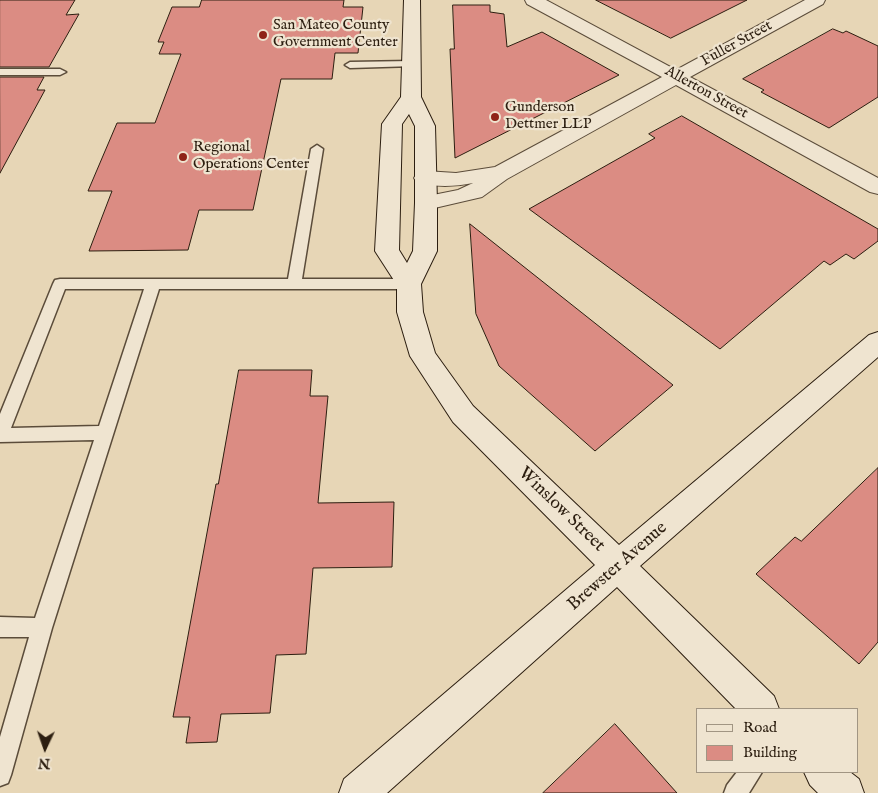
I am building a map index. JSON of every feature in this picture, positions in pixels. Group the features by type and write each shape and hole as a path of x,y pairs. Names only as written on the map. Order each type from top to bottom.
{"street":[{"name":"Winslow Street","path":"412,0 411,97 425,126 426,203 425,251 409,284 410,312 423,356 462,414 760,708"},
{"name":"Allerton Street","path":"533,0 878,187"},
{"name":"Fuller Street","path":"426,203 474,193 490,184 499,174 817,0"},
{"path":"409,284 387,251 392,124 411,97"},
{"name":"Fuller Street","path":"425,178 456,180 487,174 499,174"},
{"name":"Brewster Avenue","path":"358,793 784,421 878,342"},
{"path":"824,773 845,793"}],"lane":[{"path":"350,65 411,64"},
{"path":"0,72 60,72"},
{"path":"294,284 317,149"},
{"path":"105,433 0,435 8,394 60,284 409,284"},
{"path":"0,775 42,628 153,284"},
{"path":"0,627 42,628"},
{"path":"735,793 750,773"}],"building":[{"path":"0,0 75,0 66,15 79,14 49,67 0,67"},
{"path":"202,0 344,0 343,7 363,7 358,53 335,53 332,79 281,79 253,210 199,210 188,250 89,251 112,191 88,191 117,123 155,123 181,54 159,54 164,42 158,42 172,7 199,7"},
{"path":"596,0 747,0 671,38"},
{"name":"Gunderson Dettmer LLP","path":"453,5 490,5 490,12 504,14 507,47 542,32 619,75 455,158 450,49 454,49"},
{"path":"833,29 843,33 846,31 878,46 878,97 829,128 761,92 764,90 743,79"},
{"path":"0,77 44,77 37,90 45,90 0,173"},
{"path":"682,116 878,229 878,241 854,259 846,254 830,265 824,261 720,349 529,209 655,138 649,134"},
{"path":"470,224 673,385 595,451 499,366 476,314"},
{"path":"239,370 312,370 310,396 328,396 318,503 394,502 392,567 313,568 306,654 276,655 270,713 221,714 217,742 186,743 190,717 173,717"},
{"path":"878,468 878,642 859,664 756,574 795,537 801,541"},
{"path":"615,724 677,793 543,793"}],"place":[{"name":"San Mateo County Government Center","path":"263,35"},
{"name":"Gunderson Dettmer LLP","path":"495,117"},
{"name":"Regional Operations Center","path":"183,157"}]}
